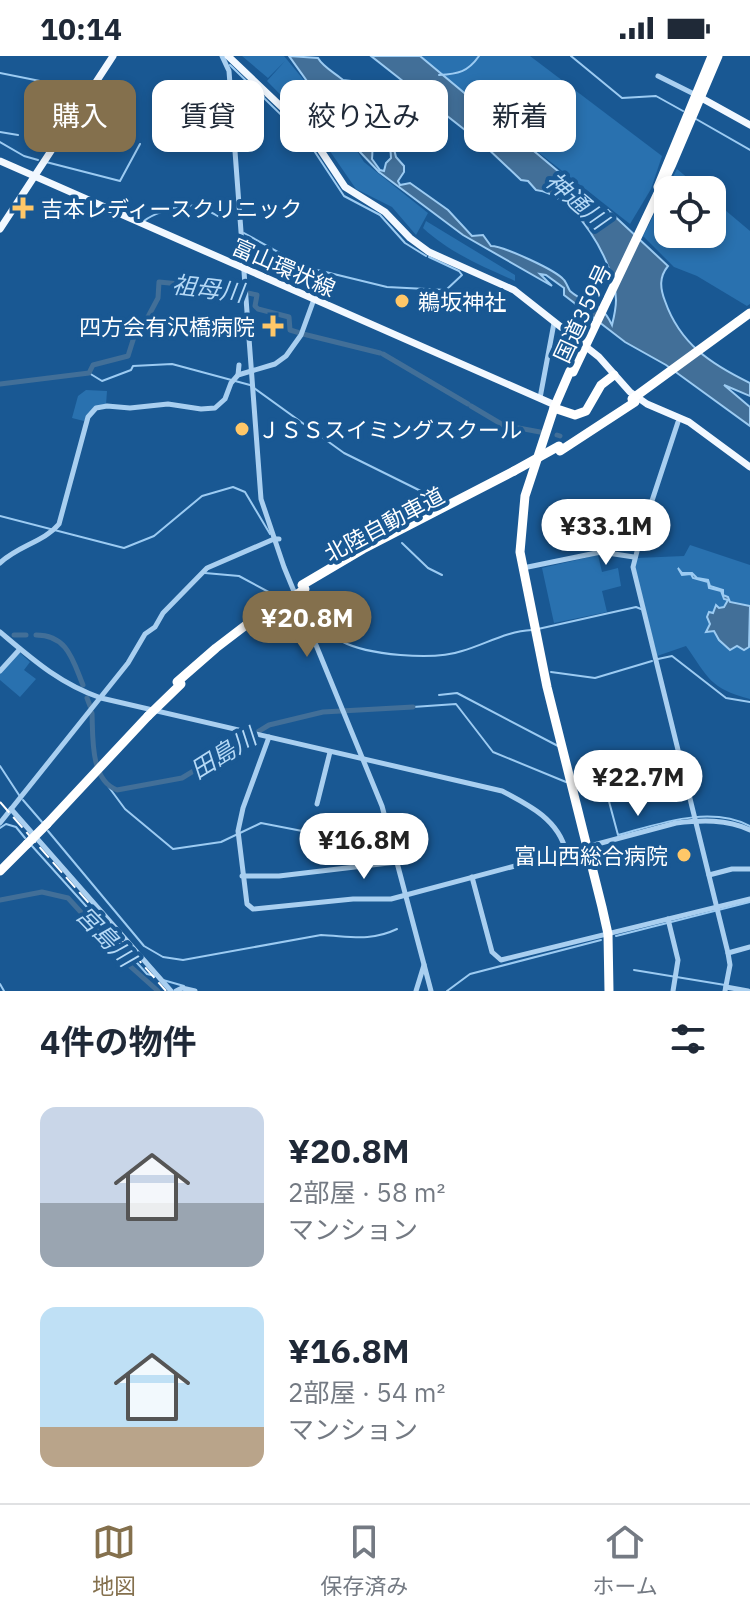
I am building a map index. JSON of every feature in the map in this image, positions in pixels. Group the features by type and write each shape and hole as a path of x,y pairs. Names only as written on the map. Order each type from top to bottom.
{"highway":[{"path":"665,176 717,56"},
{"name":"国道359号","path":"664,176 717,56"},
{"name":"国道359号","path":"610,991 609,934 523,568 523,534 528,496 557,408 654,199"},
{"name":"北陸自動車道","path":"0,868 179,683 272,608 303,587 559,448 634,400 750,316"},
{"path":"557,408 575,415 586,411 601,385 614,375"}],"main road":[{"path":"1,223 111,56"},
{"path":"228,56 310,134 345,187 385,212 416,244 514,290 599,357 630,392 647,404 689,422 750,467"},
{"path":"700,97 750,125"},
{"name":"富山環状線","path":"0,162 557,408"},
{"name":"富山環状線","path":"243,270 557,408"}],"street":[{"path":"222,56 229,71 258,480 276,539 382,806 431,991"},
{"path":"658,76 700,97"},
{"path":"0,563 53,531 59,524 92,411 107,406 130,408 168,404 210,410 221,404 238,375 275,364 286,356 301,335 313,302"},
{"path":"540,399 554,323"},
{"path":"238,375 239,365"},
{"path":"678,422 634,557 637,585 728,953 730,965 725,989 748,991"},
{"path":"0,823 101,698 163,613 207,568 276,539"},
{"path":"523,568 601,552 634,557"},
{"path":"0,632 55,677 101,698 502,791 546,818 563,837 566,852"},
{"path":"0,671 20,649"},
{"path":"269,737 239,819 238,836 247,904 258,910 353,899 388,899 676,823 731,824 750,830"},
{"path":"317,804 330,752"},
{"path":"11,809 173,991 182,988 195,991"},
{"path":"242,876 279,876 397,862"},
{"path":"709,875 732,869 750,869"},
{"path":"472,877 492,952 504,960 750,899"},
{"path":"668,919 678,960 673,991"},
{"path":"728,953 750,947"},
{"path":"416,991 424,965"}],"shaded area":[{"path":"242,56 284,56 304,80 280,80 280,94 267,81 285,61 268,78"},
{"path":"420,56 530,56 562,80 464,80 464,94"},
{"path":"576,91 662,156 651,189 630,224 538,152 576,152"},
{"path":"330,152 358,152 364,162 428,213 416,235 392,207 356,189"},
{"path":"677,169 685,176 673,176"},
{"path":"726,211 750,231 750,304 747,306 697,276 674,267 655,248 726,248"},
{"path":"654,214 654,247 643,236"},
{"path":"426,221 515,275 515,281 444,245 423,228"},
{"path":"86,390 107,391 106,405 94,407 84,421 72,418 78,396"},
{"path":"690,545 750,565 750,699 718,686 705,674 686,646 657,656 635,567 637,558 684,556"},
{"path":"598,555 602,572 618,568 621,586 602,591 607,612 554,623 542,568"},
{"path":"19,652 30,662 24,670 36,679 20,697 0,680 0,674"}],"water":[{"path":"289,56 318,58 343,80 306,80"},
{"path":"371,56 420,56 464,93 464,129 448,117 448,80 401,80"},
{"name":"神通川","path":"360,152 372,152 372,159 384,171 391,158 390,152 395,152 404,166 398,181 400,185 410,183 448,210 472,236 483,235 491,246 517,254 559,276 570,291 598,307 612,325 616,300 614,285 609,267 590,232 565,204 551,194 536,190 528,181 521,180 491,152 535,152 595,202 597,209 608,210 668,266 661,287 671,316 698,351 750,383 750,396 724,385 750,407 750,426 666,365 625,342 564,295 564,288 546,275 540,274 552,286 463,235 379,172"},
{"path":"678,568 682,573 692,573 697,578 708,580 710,586 723,590 723,595 728,597 730,602 750,606 749,647 744,650 737,646 730,650 714,631 706,632 710,624 707,617 709,612 713,613 716,605 724,607 728,600 724,599 721,591 709,588 708,582 693,578 691,574 682,575"}],"waterway":[{"path":"439,75 462,71 479,56"},
{"path":"571,56 622,98 656,96 683,111"},
{"path":"230,65 280,114"},
{"path":"0,73 35,80"},
{"path":"696,119 750,150"},
{"path":"0,132 18,135"},
{"path":"0,142 38,160"},
{"path":"46,162 120,181 140,144"},
{"path":"315,152 344,196 380,215 405,243 426,256"},
{"path":"144,221 167,210 190,205 223,219"},
{"path":"244,233 305,267 387,287 446,290 462,275 429,257"},
{"name":"祖母川","path":"0,384 89,373 93,365 128,356 134,337 158,298 159,282 209,284 257,295 255,306 258,309 289,317 290,330 300,333"},
{"name":"祖母川","path":"303,334 380,353"},
{"name":"祖母川","path":"383,354 468,404"},
{"path":"89,373 102,381 131,370 133,366 172,364 250,385 344,453 439,500"},
{"name":"祖母川","path":"471,406 503,425 540,432"},
{"path":"0,516 124,548 154,536 202,496 233,487 245,492 270,534"},
{"path":"402,543 428,568 442,575"},
{"path":"205,573 239,576 278,597"},
{"path":"538,629 636,607 641,609"},
{"path":"307,614 352,646 400,655 450,654 505,635 532,630"},
{"name":"田島川","path":"14,635 26,635"},
{"name":"田島川","path":"36,635 47,636 62,644 83,685"},
{"path":"658,659 672,656 726,698 750,702"},
{"path":"551,672 595,678 652,661"},
{"path":"439,695 457,693 558,746"},
{"name":"田島川","path":"87,698 90,706"},
{"path":"413,707 456,704 493,752 566,782"},
{"name":"田島川","path":"92,713 97,768 108,785 117,790 182,778 269,725 323,712 413,707"},
{"path":"0,766 19,795"},
{"path":"576,785 607,794 618,835 684,818 718,817 750,826"},
{"path":"108,786 125,809 173,849 221,842 261,823 400,850"},
{"path":"23,800 42,822"},
{"path":"0,828 6,824 16,827 25,838"},
{"path":"48,831 144,946 163,957 183,960 321,935 368,937 397,929"},
{"path":"32,846 147,974 155,976"},
{"name":"宮島川","path":"0,900 42,892 68,898 131,967 158,991"},
{"path":"616,936 750,902"},
{"path":"447,991 470,974 601,940"},
{"path":"634,970 725,985"},
{"path":"163,980 184,986"},
{"path":"0,984 4,991"}],"railway":[{"path":"0,802 166,991"}],"place":[{"name":"吉本レディースクリニック","path":"23,208"},
{"name":"鵜坂神社","path":"402,301"},
{"name":"四方会有沢橋病院","path":"273,326"},
{"name":"ＪＳＳスイミングスクール","path":"242,429"},
{"name":"富山西総合病院","path":"684,855"}]}
